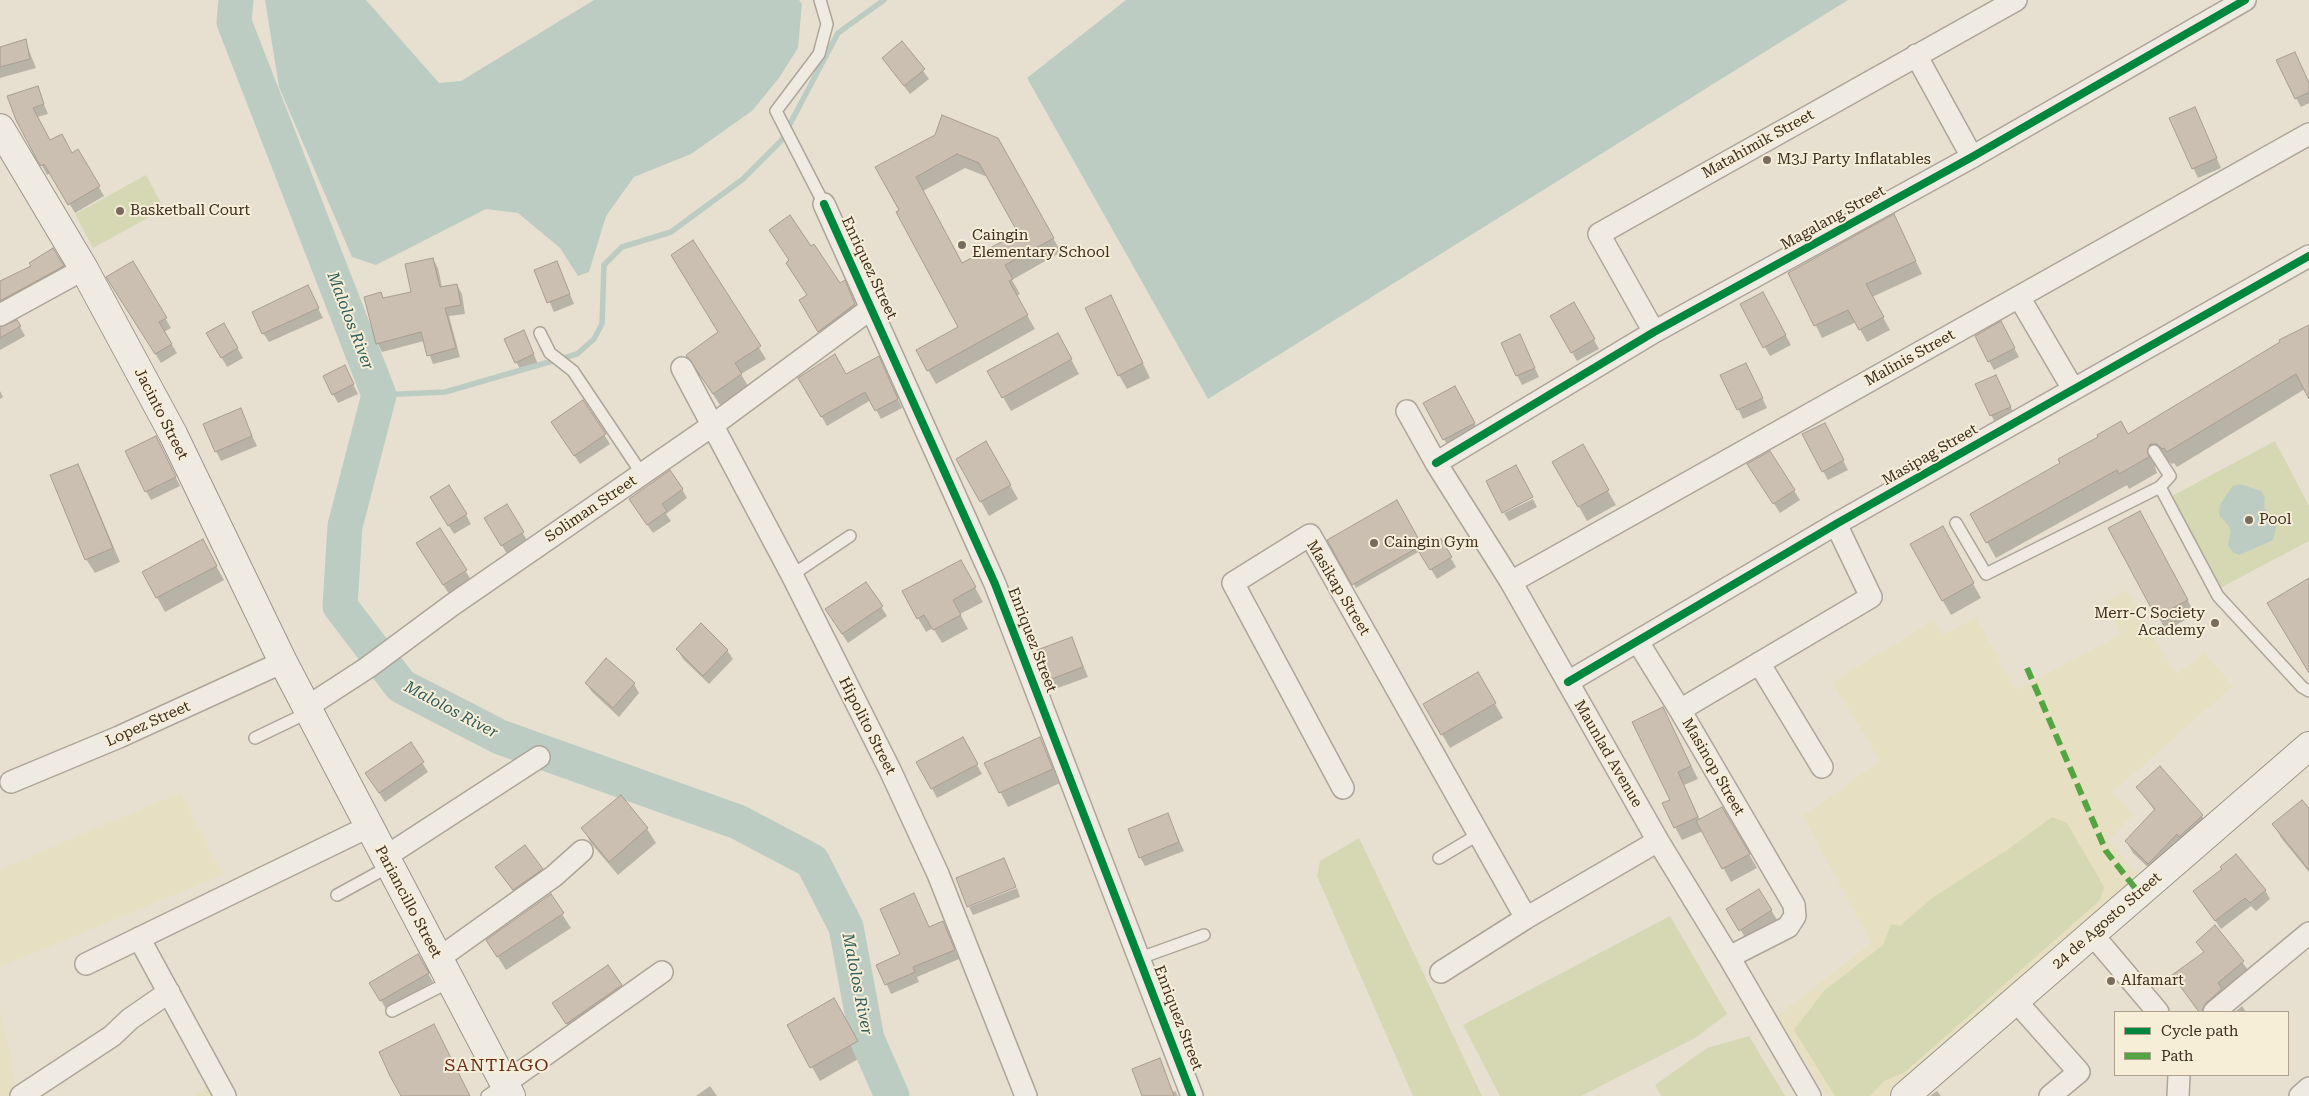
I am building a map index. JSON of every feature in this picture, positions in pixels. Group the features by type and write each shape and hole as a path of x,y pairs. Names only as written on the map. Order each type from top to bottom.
{"main road":[{"name":"Jacinto Street","path":"0,128 84,269 173,434 308,710"},
{"name":"Pariancillo Street","path":"308,710 445,970 501,1092"},
{"name":"24 de Agosto Street","path":"1905,1096 2309,746"}],"street":[{"name":"Matahimik Street","path":"1654,332 1598,234 2016,0"},
{"name":"Magalang Street","path":"1436,463 1654,332 1972,156 2245,0"},
{"path":"1916,55 1972,156"},
{"name":"Malinis Street","path":"1511,582 2309,134"},
{"name":"Enriquez Street","path":"824,204 872,307 995,584 1192,1096"},
{"name":"Masipag Street","path":"1568,682 1836,524 2309,256"},
{"path":"0,315 84,269"},
{"path":"2019,297 2073,389"},
{"name":"Soliman Street","path":"308,710 460,600 713,425 872,307"},
{"name":"Hipolito Street","path":"682,368 792,575 890,770 930,857 1026,1096"},
{"name":"Maunlad Avenue","path":"1407,411 1436,463 1511,582 1658,841 1729,957 1810,1096"},
{"name":"Masinop Street","path":"1729,957 1788,927 1795,916 1794,905 1680,710 1871,597 1836,524"},
{"name":"Masikap Street","path":"1343,788 1234,583 1310,536 1526,918"},
{"path":"1638,642 1680,710"},
{"name":"Lopez Street","path":"11,782 119,737 283,662"},
{"path":"1759,663 1822,768"},
{"path":"387,862 539,757"},
{"path":"86,964 368,827"},
{"path":"1441,972 1526,918 1658,841"},
{"path":"445,970 582,851"},
{"path":"2215,1011 2309,933"},
{"path":"2092,934 2157,1011"},
{"path":"139,938 226,1096"},
{"path":"501,1092 662,972"},
{"path":"21,1096 112,1036 130,1019 169,992"},
{"path":"2015,1000 2079,1072 2050,1096"},
{"path":"2178,1096 2179,1076"},
{"path":"2300,1096 2309,1088"}],"lane":[{"path":"820,0 827,24 820,54 776,111 824,204"},
{"path":"540,332 550,352 573,371 642,474"},
{"path":"1956,523 1986,574 2160,487 2170,476 2154,451"},
{"path":"2160,487 2218,596 2302,687 2309,691"},
{"path":"792,575 850,536"},
{"path":"255,738 308,710"},
{"path":"1440,858 1479,834"},
{"path":"337,895 387,862"},
{"path":"1140,958 1204,935"},
{"path":"392,1011 445,970"}],"shaded area":[{"path":"265,0 366,0 439,83 461,81 594,0 799,0 802,4 798,48 779,78 752,111 691,154 634,177 606,216 589,272 578,276 560,248 518,213 486,209 376,265 352,257 279,87"},
{"path":"1126,0 1848,0 1208,399 1027,78"},
{"name":"Pool","path":"2240,484 2261,491 2265,497 2264,507 2277,523 2273,540 2239,555 2233,552 2228,545 2231,531 2219,515 2220,505 2227,494 2233,486"},
{"path":"2127,590 2176,674 2204,653 2233,686 2113,792 2133,814 2109,841 2139,875 1891,1096 1827,1096 1777,1016 1871,943 1803,816 1880,761 1832,682 1934,620 1943,635 1976,617 2016,690 2121,634 2105,601"},
{"path":"181,792 223,875 0,967 0,869"},
{"path":"0,1011 11,1057 16,1096 0,1096"},
{"path":"212,1082 222,1096 193,1096"}],"green space":[{"name":"Basketball Court","path":"146,175 164,209 93,248 75,214"},
{"path":"2275,441 2309,506 2309,541 2220,588 2172,496"},
{"path":"2052,817 2067,823 2104,887 2100,900 1905,1072 1884,1081 1870,1096 1835,1096 1794,1030 1825,990 1883,945 1891,924 1900,926 1932,898 2010,848"},
{"path":"1359,838 1482,1096 1413,1096 1317,876 1320,861"},
{"path":"1670,916 1727,1014 1695,1038 1581,1096 1500,1096 1463,1025"},
{"path":"1749,1036 1785,1096 1661,1096 1655,1085 1707,1048"}],"building":[{"path":"26,39 30,59 0,67 0,47"},
{"path":"902,41 925,69 904,86 882,58"},
{"path":"2295,52 2309,83 2309,92 2295,99 2276,60"},
{"path":"38,86 44,104 33,108 50,140 62,134 72,153 78,149 100,186 68,205 44,164 41,166 37,160 16,120 7,96"},
{"path":"2195,107 2217,158 2192,169 2169,118"},
{"path":"942,115 998,138 1054,238 1005,265 1013,279 1009,281 1028,315 927,371 916,350 958,327 896,212 899,210 875,167 935,135","holes":["957,154 979,163 1018,233 962,263 916,177"]},
{"path":"1894,214 1916,261 1866,284 1884,317 1859,330 1848,310 1814,326 1788,273"},
{"path":"790,215 811,246 814,244 840,283 845,280 855,304 818,332 799,300 807,295 786,263 789,260 769,230"},
{"path":"693,240 761,346 735,363 742,374 713,394 686,355 718,332 671,255"},
{"path":"53,248 64,266 0,301 0,281 31,266 29,263"},
{"path":"433,258 440,287 457,284 461,305 445,308 456,348 427,356 421,332 376,344 364,297 381,292 383,298 411,292 405,264"},
{"path":"133,261 167,318 159,322 172,344 155,354 106,277"},
{"path":"557,261 570,294 547,303 534,270"},
{"path":"308,285 319,308 262,334 252,312"},
{"path":"1763,292 1786,335 1763,348 1740,304"},
{"path":"1111,295 1143,363 1118,376 1085,308"},
{"path":"1574,302 1595,339 1571,353 1550,316"},
{"path":"17,320 21,326 0,338 0,327"},
{"path":"2001,321 2015,348 1988,362 1975,336"},
{"path":"224,323 238,348 221,358 206,333"},
{"path":"2309,325 2309,399 2296,374 2167,452 2157,444 2150,444 2147,451 2149,457 2119,474 2117,470 1986,543 1970,514 2060,463 2058,459 2098,437 2097,435 2121,421 2128,434 2280,342 2279,340"},
{"path":"524,330 534,354 515,363 504,339"},
{"path":"1058,333 1072,359 1002,398 987,371"},
{"path":"1520,334 1535,368 1516,376 1501,343"},
{"path":"835,354 846,374 879,356 898,399 875,411 865,392 821,417 798,378"},
{"path":"1746,363 1763,398 1737,410 1720,375"},
{"path":"345,365 354,384 332,395 323,376"},
{"path":"1996,375 2011,407 1990,416 1975,384"},
{"path":"1455,386 1475,423 1443,440 1423,403"},
{"path":"583,400 606,434 574,456 551,422"},
{"path":"241,408 252,436 215,452 203,424"},
{"path":"1825,423 1844,460 1822,472 1802,434"},
{"path":"156,436 176,477 145,492 125,451"},
{"path":"986,441 1011,485 980,502 956,459"},
{"path":"1583,444 1609,490 1578,507 1552,462"},
{"path":"1770,451 1795,490 1773,504 1747,464"},
{"path":"78,464 113,548 85,560 50,475"},
{"path":"1516,465 1533,497 1502,513 1486,481"},
{"path":"670,470 683,489 662,504 667,511 647,525 629,499"},
{"path":"449,485 467,514 448,526 430,497"},
{"name":"Caingin Gym","path":"1397,500 1422,545 1352,585 1327,540"},
{"path":"507,504 524,532 501,546 484,518"},
{"path":"2140,511 2188,600 2156,617 2108,528"},
{"path":"1943,526 1974,583 1942,601 1910,544"},
{"path":"440,528 467,570 443,585 416,543"},
{"path":"203,539 217,566 156,598 142,572"},
{"path":"1441,539 1452,557 1430,570 1419,552"},
{"path":"961,560 976,587 953,600 961,615 933,630 924,615 917,619 902,591"},
{"path":"2309,578 2309,673 2267,603"},
{"path":"866,582 883,606 842,634 825,609"},
{"path":"701,623 728,650 703,676 676,649"},
{"path":"1072,637 1083,667 1049,680 1037,650"},
{"path":"606,658 635,683 613,708 585,683"},
{"path":"1478,672 1496,703 1441,735 1423,704"},
{"path":"1663,707 1691,766 1678,772 1698,817 1674,828 1662,803 1670,800 1632,722"},
{"path":"963,737 978,764 931,789 916,762"},
{"path":"1040,737 1053,769 999,793 984,763"},
{"path":"411,742 424,762 379,793 365,773"},
{"path":"2160,766 2203,815 2179,837 2177,834 2148,864 2125,841 2155,809 2136,787"},
{"path":"621,795 648,828 609,862 581,828"},
{"path":"2302,800 2309,808 2309,870 2272,824"},
{"path":"1722,807 1750,854 1722,869 1696,821"},
{"path":"1168,813 1179,842 1139,858 1128,829"},
{"path":"525,845 543,869 513,890 495,867"},
{"path":"2236,854 2266,890 2250,903 2245,898 2215,921 2193,891 2222,869 2220,867"},
{"path":"1004,858 1016,887 967,907 956,878"},
{"path":"1759,889 1772,910 1739,931 1726,909"},
{"path":"914,893 929,927 943,921 955,950 913,967 915,972 885,985 876,965 900,954 880,909"},
{"path":"551,894 564,913 497,957 486,940"},
{"path":"2215,925 2244,961 2218,983 2222,989 2206,1003 2202,1011 2198,1011 2172,975 2204,952 2196,942"},
{"path":"418,954 429,973 380,1001 369,983"},
{"path":"608,965 622,985 566,1024 552,1003"},
{"path":"834,998 858,1041 810,1068 787,1025"},
{"path":"434,1024 470,1096 401,1096 390,1076 379,1052"},
{"path":"1160,1058 1174,1096 1142,1096 1132,1069"}],"waterway":[{"name":"Malolos River","path":"236,0 234,22 379,395 345,526 340,606 401,686 500,737 738,822 812,861 846,927 867,1039 892,1096"},
{"path":"379,395 445,392 577,354 594,339 602,324 604,265 622,247 671,232 743,179 781,141 838,33 884,0"}],"marked path":[{"path":"2027,668 2106,851 2139,893"}],"cycle path":[{"path":"1436,463 1654,332 1972,157 2245,0"},
{"path":"824,204 995,584 1192,1096"},
{"path":"1568,682 1836,524 2309,256"}],"place":[{"name":"M3J Party Inflatables","path":"1767,160"},
{"name":"Basketball Court","path":"120,211"},
{"name":"Caingin Elementary School","path":"962,245"},
{"name":"Pool","path":"2249,520"},
{"name":"Caingin Gym","path":"1374,543"},
{"name":"Merr-C Society Academy","path":"2215,623"},
{"name":"Alfamart","path":"2111,981"}],"district":[{"name":"SANTIAGO","path":"497,1066"}]}
